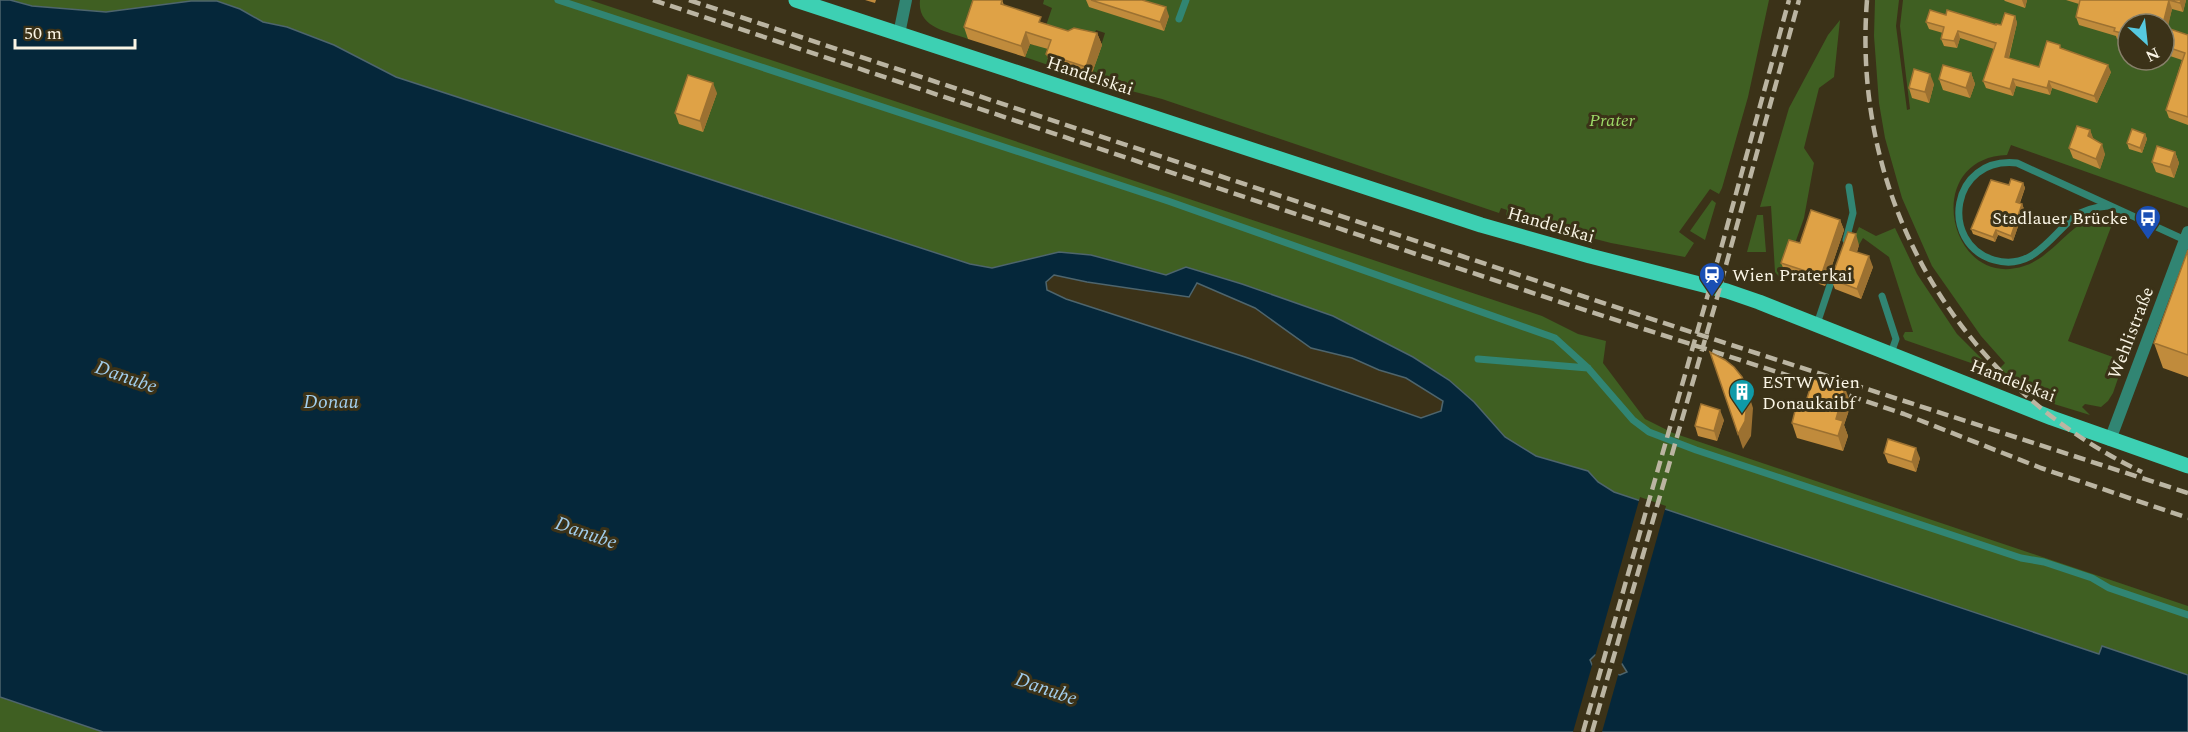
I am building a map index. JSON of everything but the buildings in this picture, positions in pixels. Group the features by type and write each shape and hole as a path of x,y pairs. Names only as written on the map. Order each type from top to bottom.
{"main road":[{"name":"Handelskai","path":"796,0 1481,225 1727,291 1817,324 2110,440 2188,466"}],"street":[{"path":"899,33 906,0"},
{"name":"Wehlistraße","path":"2110,440 2187,236"}],"lane":[{"path":"558,0 1168,201 1555,338 1588,368 1633,420 1649,432 1696,450 2021,558 2044,562 2092,578 2109,588 2188,615"},
{"path":"1179,19 1186,0"},
{"name":"Wehlistraße","path":"2108,206 2084,211 2034,255 2014,262 1996,260 1982,254 1967,239 1959,219 1960,200 1969,180 1987,166 1998,163 2017,163 2108,206 2187,236"},
{"path":"1844,246 1853,213 1849,187"},
{"path":"1817,324 1837,266"},
{"path":"1882,296 1896,339 1890,354"},
{"path":"1478,359 1588,368"}],"green space":[{"path":"10,0 590,0 1542,316 1578,334 1606,341 1603,363 1645,419 1673,433 2188,606 2188,675 2103,646 2100,654 1614,492 1598,482 1588,471 1536,456 1505,437 1474,402 1449,380 1413,357 1333,316 1242,284 1186,267 1166,275 1091,255 992,268 970,264 396,77 334,45 287,27 263,22 240,9 217,1 191,1 106,12 32,6"},
{"path":"920,0 981,0 968,39 943,31 928,23 920,9"},
{"name":"Prater","path":"1044,0 1769,0 1748,97 1722,188 1719,194 1710,189 1679,232 1694,243 1685,257 1611,243 1506,216 1507,210 1501,208 1499,213 1162,99 1116,87 1091,77 1105,33 1096,30 1092,42 1060,39 1051,66 1025,57 1030,44 1039,46 1052,8 1043,4"},
{"path":"1875,0 1899,0 1896,26 1907,110 1910,109 1900,26 1903,0 2188,0 2188,208 2011,145 2007,155 1980,162 1962,177 1954,198 1955,221 1963,243 1977,260 1998,269 2032,263 2079,225 2086,221 2107,220 2106,225 2111,227 2068,341 2124,361 2108,401 2101,407 2085,404 2082,407 2090,415 2041,400 2043,394 2014,381 2000,368 2005,363 1981,336 1932,266 1902,198 1885,138 1879,103 1874,36"},
{"path":"1840,20 1834,77 1819,88 1804,148 1814,163 1804,218 1782,280 1775,272 1771,206 1760,207 1789,108 1828,35"},
{"path":"1712,200 1716,203 1705,240 1690,231"},
{"path":"1757,215 1763,215 1766,252 1747,252"},
{"path":"1859,227 1876,236 1895,228 1917,274 1957,334 1994,371 1905,340 1903,336 1905,332 1913,332 1889,257 1863,238 1859,245 1852,242"},
{"path":"0,697 103,732 0,732"}],"water":[{"name":"Donau","path":"0,0 10,0 32,6 106,12 191,1 217,1 240,9 263,22 287,27 334,45 396,77 970,264 992,268 1059,252 1091,255 1166,275 1186,267 1333,316 1413,357 1449,380 1474,402 1505,437 1536,456 1588,471 1598,482 1614,492 2099,654 2102,646 2188,675 2188,732 103,732 0,697","holes":["1054,275 1189,297 1197,283 1255,308 1311,348 1352,358 1379,370 1406,378 1443,401 1441,411 1421,418 1245,357 1066,299 1047,290 1046,282","1595,655 1622,664 1627,672 1620,675 1593,667 1590,660"]}],"pier":[{"path":"1640,497 1666,506 1621,666 1595,658 1594,660"},
{"path":"1593,662 1594,665 1619,672 1602,732 1573,732"}],"railway":[{"path":"653,0 1560,302 1827,388 1904,414 2041,468 2188,518"},
{"path":"689,0 1682,329 2188,493"},
{"path":"1583,732 1722,245 1789,0"},
{"path":"1592,732 1715,305 1799,0"},
{"path":"1867,0 1867,75 1878,147 1899,215 1930,279 1971,338 2020,390 2077,435 2142,472"}],"place":[{"name":"Stadlauer Brücke","path":"2148,241"},
{"name":"Wien Praterkai","path":"1712,298"},
{"name":"ESTW Wien Donaukaibf","path":"1742,415"}],"water label":[{"name":"Danube","path":"126,377"},
{"name":"Danube","path":"586,533"},
{"name":"Danube","path":"1046,689"}]}
